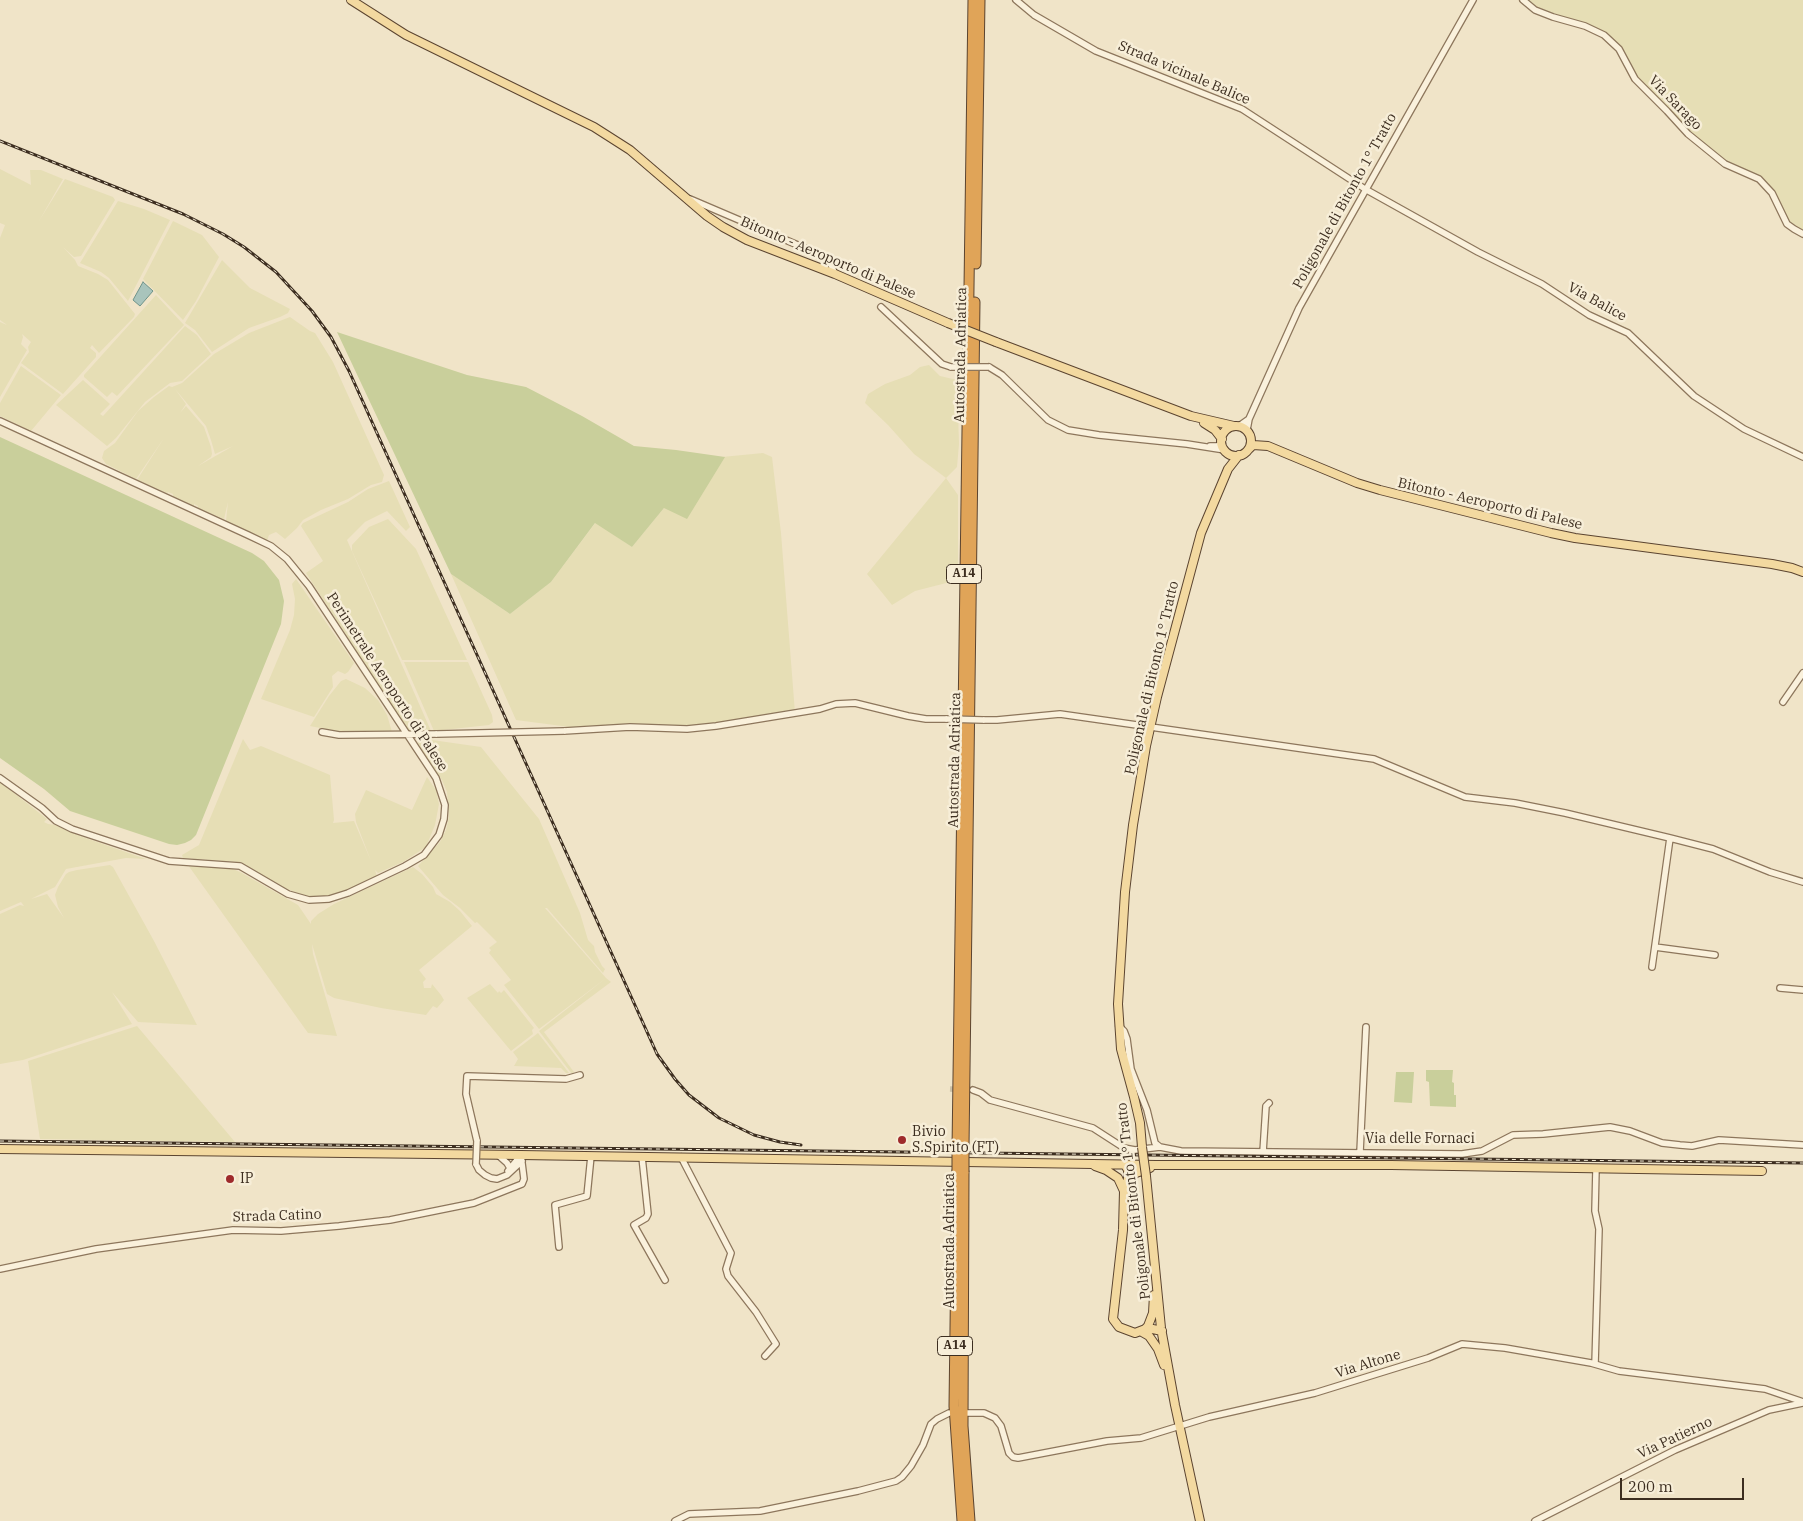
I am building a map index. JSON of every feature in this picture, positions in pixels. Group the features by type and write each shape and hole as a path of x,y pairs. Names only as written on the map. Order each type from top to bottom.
{"highway":[{"name":"Autostrada Adriatica","path":"970,1521 965,1473 962,1384 961,1147 973,0"},
{"name":"Autostrada Adriatica","path":"961,1147 980,0"},
{"name":"Autostrada Adriatica","path":"961,1172 954,1406 962,1521"}],"main road":[{"name":"Bitonto - Aeroporto di Palese","path":"351,0 406,34 594,127 630,150 707,216 747,240 835,274 948,323 1191,416"},
{"path":"1191,416 1236,426 1248,432 1251,441 1249,448"},
{"path":"1191,416 1215,430 1224,446 1239,455"},
{"path":"1228,469 1224,446 1226,430 1236,426"},
{"name":"Bitonto - Aeroporto di Palese","path":"1248,432 1268,446 1356,483 1380,490 1584,540 1772,564 1803,572"},
{"path":"1228,469 1239,455 1253,445 1268,446"},
{"name":"Poligonale di Bitonto 1° Tratto","path":"1200,1521 1170,1379 1162,1331 1146,1176 1136,1105 1121,1049 1118,1004 1125,892 1140,776 1157,697 1201,533 1228,469"},
{"path":"0,1149 498,1155 521,1158 591,1156 1156,1165 1391,1165 1762,1171"},
{"path":"1089,1164 1106,1170 1125,1181"},
{"path":"1125,1164 1123,1230 1114,1319 1119,1327 1127,1331 1154,1334 1162,1331"},
{"path":"1125,1181 1136,1173 1156,1165"},
{"path":"1142,1332 1148,1326 1153,1312 1156,1276"},
{"path":"1142,1332 1149,1336 1158,1349 1170,1379"}],"street":[{"name":"Strada vicinale Balice","path":"1016,0 1034,15 1096,51 1242,109 1365,189"},
{"name":"Poligonale di Bitonto 1° Tratto","path":"1248,432 1249,419 1299,308 1473,0"},
{"name":"Via Sarago","path":"1523,0 1535,10 1584,26 1604,35 1619,49 1635,79 1668,111 1688,134 1725,164 1759,179 1772,193 1787,224 1803,234"},
{"name":"Via Balice","path":"1365,189 1478,252 1542,284 1589,315 1628,333 1694,396 1744,429 1803,457"},
{"path":"684,196 826,259 835,274"},
{"path":"881,307 942,364 952,367 989,367 1002,375 1048,420 1068,430 1206,447 1224,446"},
{"path":"1236,426 1249,419"},
{"name":"Perimetrale Aeroporto di Palese","path":"0,421 271,546 287,559 309,586 436,778 445,805 444,819 439,835 431,848 418,859 348,894 329,899 309,900 288,894 240,866 169,861 72,829 56,821 42,808 0,778"},
{"path":"1783,702 1803,673"},
{"path":"322,732 338,735 564,731 630,727 687,729 820,709 836,704 855,703 926,719 997,720 1060,714 1374,759 1465,797 1565,812 1670,838 1713,849 1770,872 1803,882"},
{"path":"1652,967 1670,838"},
{"path":"1655,948 1716,956"},
{"path":"1780,988 1803,990"},
{"path":"1118,1026 1124,1031 1127,1039 1131,1068 1147,1110 1154,1141 1160,1147"},
{"path":"1360,1152 1366,1026"},
{"path":"521,1158 507,1175 497,1179 479,1170 476,1164 477,1141 466,1094 467,1076 566,1079 580,1076"},
{"name":"Via delle Fornaci","path":"973,1090 990,1100 1093,1128 1124,1148 1135,1150 1160,1147 1181,1151 1472,1154 1482,1151 1513,1134 1543,1134 1610,1127 1630,1131 1662,1143 1680,1145 1692,1146 1720,1140 1803,1145"},
{"path":"1263,1152 1266,1106 1269,1103"},
{"path":"498,1155 511,1169 523,1171 521,1158"},
{"path":"559,1247 554,1205 587,1196 591,1156"},
{"path":"642,1157 648,1214 646,1218 634,1225 665,1280"},
{"path":"681,1157 731,1253 726,1269 728,1276 756,1312 776,1344 765,1356"},
{"path":"1595,1364 1599,1229 1595,1211 1596,1169"},
{"name":"Strada Catino","path":"0,1269 96,1249 233,1230 281,1230 390,1220 474,1203 522,1184 524,1179 523,1171"},
{"name":"Via Altone","path":"967,1413 984,1413 995,1418 1001,1426 1009,1453 1013,1457 1018,1458 1073,1447 1141,1438 1210,1417 1315,1393 1428,1358 1462,1344 1505,1348 1595,1364 1619,1371 1765,1389 1803,1403"},
{"name":"Via Patierno","path":"1535,1521 1675,1450 1769,1410 1803,1403"},
{"path":"675,1521 689,1514 760,1511 858,1491 896,1481 911,1466 924,1445 931,1424 948,1413"}],"shaded area":[{"path":"1526,0 1803,0 1803,232 1791,225 1776,194 1768,184 1731,165 1692,136 1637,77 1621,48 1606,35 1554,16 1535,7"},
{"path":"0,169 31,185 30,170 41,170 63,179 39,221 65,179 113,197 115,200 81,256 74,257 63,247 78,266 108,280 135,314 99,353 92,345 90,348 96,353 96,357 63,394 21,363 29,352 28,347 31,342 22,334 21,344 27,350 0,397 0,322 7,325 0,320 0,238 5,225 0,223"},
{"path":"118,201 170,220 128,301 109,278 101,272 80,263"},
{"path":"173,221 202,235 219,257 196,301 183,320 143,279"},
{"path":"222,260 250,288 290,309 288,313 280,317 249,328 212,352 195,330 185,323"},
{"path":"156,295 184,325 117,396 112,392 107,397 84,375"},
{"path":"290,317 315,333 333,362 384,475 382,482 371,485 348,499 303,520 285,539 276,532 269,535 267,541 226,521 228,502 224,519 198,508 194,504 194,507 173,496 173,494 137,480 164,438 136,479 106,464 102,458 104,451 115,443 138,411 154,397 169,386 172,387 182,383 214,354 249,333","holes":["175,389 206,426 215,454 233,446 198,466 211,457 211,447 204,427 186,406 180,413 186,404"]},
{"path":"185,326 197,335 211,354 182,381 170,383 145,402 116,438 107,446 56,405 83,380 110,404 100,414 103,416"},
{"path":"929,365 940,376 957,380 959,444 957,467 946,478 914,454 865,403 868,394 885,384 910,375 920,367"},
{"path":"21,366 61,395 31,431 0,416 0,403"},
{"path":"763,453 772,457 781,533 795,713 716,726 585,729 516,720 451,574 510,614 551,582 596,522 632,547 664,508 722,457"},
{"path":"946,478 958,495 958,580 915,591 892,605 867,574"},
{"path":"389,481 410,527 406,531 387,511 365,522 347,540 431,731 408,731 306,573 323,561 301,526 303,523 348,502 368,489"},
{"path":"388,519 416,549 467,660 402,660 352,551 352,545 369,527"},
{"path":"296,579 354,663 345,674 338,671 332,676 333,687 314,717 261,699 290,630 294,615 295,599 292,584"},
{"path":"404,662 468,662 492,715 493,722 489,725 434,731"},
{"path":"346,679 365,688 378,700 387,715 392,732 340,732 310,726 329,696 341,681"},
{"path":"418,738 481,747 539,819 580,913 588,940 594,946 595,952 605,969 603,973 545,908 606,978 539,1029 504,985 511,980 489,953 491,950 489,948 497,942 477,922 475,923 443,895 418,866 440,842 446,830 449,817 447,792 442,780 421,749"},
{"path":"243,739 250,750 261,746 330,775 333,823 354,821 371,861 356,822 355,814 366,790 412,810 427,777 436,790 439,804 435,825 426,847 403,862 378,873 375,870 377,876 360,885 332,896 315,898 285,888 239,862 183,858 182,855 199,845"},
{"path":"0,782 47,819 44,822 146,859 126,858 66,869 55,887 31,899 47,894 64,918 58,907 55,895 66,874 77,870 110,865 113,867 197,1025 138,1022 112,992 132,1024 23,1060 0,1064 0,914 20,905 24,906 21,902 0,911"},
{"path":"188,865 233,869 240,872 298,905 311,924 311,921 318,914 334,904 413,867 422,874 433,887 436,894 450,902 472,926 419,970 426,979 423,982 424,988 431,988 432,984 444,1000 437,1008 433,1006 426,1015 381,1008 334,998 327,994 312,944 313,954 337,1036 308,1033"},
{"path":"606,978 611,982 544,1032 574,1072 572,1074 539,1031"},
{"path":"490,984 498,993 504,990 534,1028 532,1030 533,1034 511,1051 467,998"},
{"path":"137,1026 235,1142 40,1139 28,1061"},
{"path":"538,1033 569,1073 566,1073 561,1068 514,1066 518,1059 513,1052"}],"green space":[{"path":"337,332 467,375 526,387 634,446 725,457 687,519 664,508 632,547 595,523 551,582 510,614 451,574"},
{"path":"0,437 252,553 264,561 279,580 284,601 281,624 196,835 185,843 169,844 70,811 44,789 0,758"},
{"path":"1426,1070 1453,1070 1452,1082 1454,1083 1454,1095 1456,1095 1456,1107 1430,1106 1429,1082 1426,1081"},
{"path":"1396,1072 1414,1072 1412,1103 1394,1102"}],"water":[{"path":"143,282 153,291 140,306 133,300"}],"tunnel":[{"path":"950,1089 973,1090"}],"railway":[{"path":"0,141 183,214 223,234 244,247 276,272 312,311 331,337 349,371 657,1054 689,1095 719,1118 754,1135 801,1145"},
{"path":"0,1141 1803,1163"}],"place":[{"name":"Bivio S.Spirito (FT)","path":"902,1140"},
{"name":"IP","path":"230,1179"}]}
